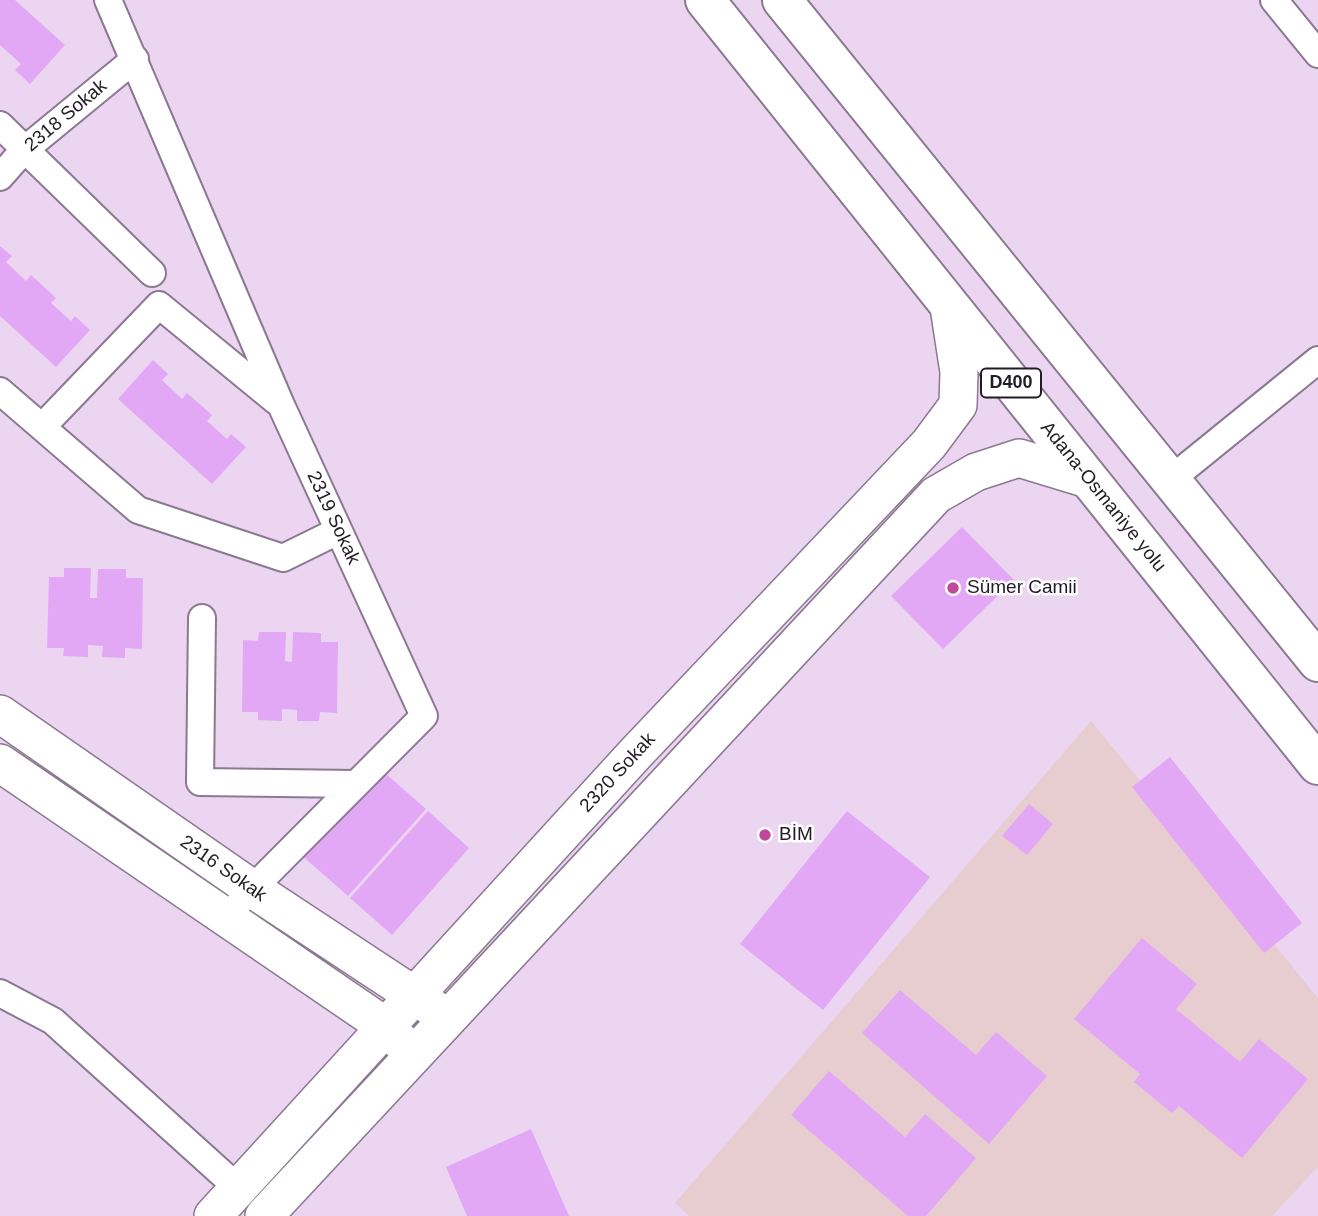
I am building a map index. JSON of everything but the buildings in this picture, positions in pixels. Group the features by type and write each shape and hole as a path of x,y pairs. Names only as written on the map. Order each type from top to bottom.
{"highway":[{"name":"Adana-Osmaniye yolu","path":"705,0 1318,765"},
{"path":"782,0 1318,663"}],"street":[{"name":"2319 Sokak","path":"108,0 281,405 424,716 251,888 227,918"},
{"path":"1274,0 1318,54"},
{"name":"2318 Sokak","path":"0,177 23,151 135,59"},
{"path":"0,125 23,151 152,273"},
{"path":"42,427 159,305 281,405"},
{"name":"2320 Sokak","path":"213,1216 635,754 929,444 958,405 959,372 949,307"},
{"path":"1170,480 1318,360"},
{"path":"0,391 138,510 283,558 338,531"},
{"path":"264,1216 936,495 976,472 1019,458 1088,479"},
{"path":"202,618 200,782 356,784"},
{"name":"2316 Sokak","path":"0,714 412,997 449,1017"},
{"name":"2316 Sokak","path":"0,763 385,1026 414,1055"},
{"path":"0,993 53,1021 238,1188"}],"shaded area":[{"path":"1091,721 1318,998 1318,1167 1272,1216 689,1216 675,1203"}],"place":[{"name":"Sümer Camii","path":"953,588"},
{"name":"BİM","path":"765,835"}]}
